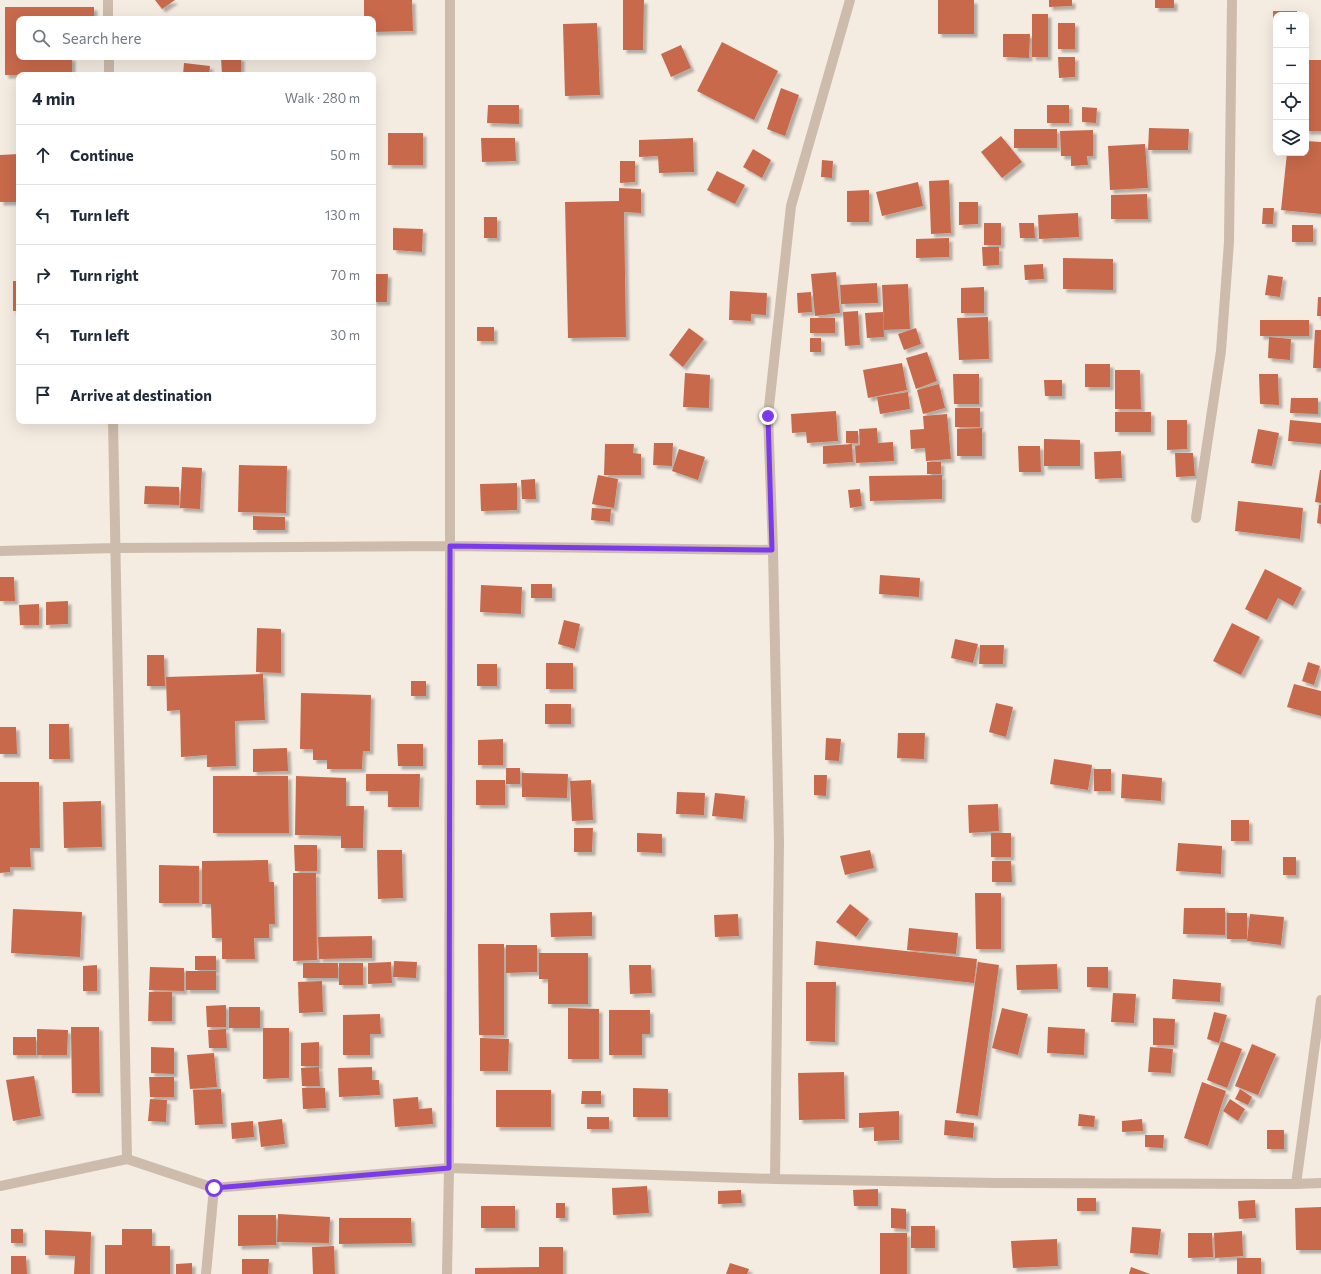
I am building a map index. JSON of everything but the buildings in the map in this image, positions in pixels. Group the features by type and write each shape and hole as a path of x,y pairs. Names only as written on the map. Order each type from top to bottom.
{"street":[{"path":"108,0 108,16"},
{"path":"447,1274 449,1168 450,0"},
{"path":"775,1179 779,842 768,416 791,206 850,0"},
{"path":"1196,518 1221,351 1229,242 1232,0"},
{"path":"109,60 109,72"},
{"path":"113,424 126,1159"},
{"path":"0,551 115,548 450,546 772,550"},
{"path":"1296,1184 1321,1000"},
{"path":"0,1186 126,1159 214,1188 449,1168 775,1179 996,1183 1321,1183"},
{"path":"206,1274 214,1188"}],"route":[{"path":"214,1188 449,1168 450,546 772,550 768,416"}]}
